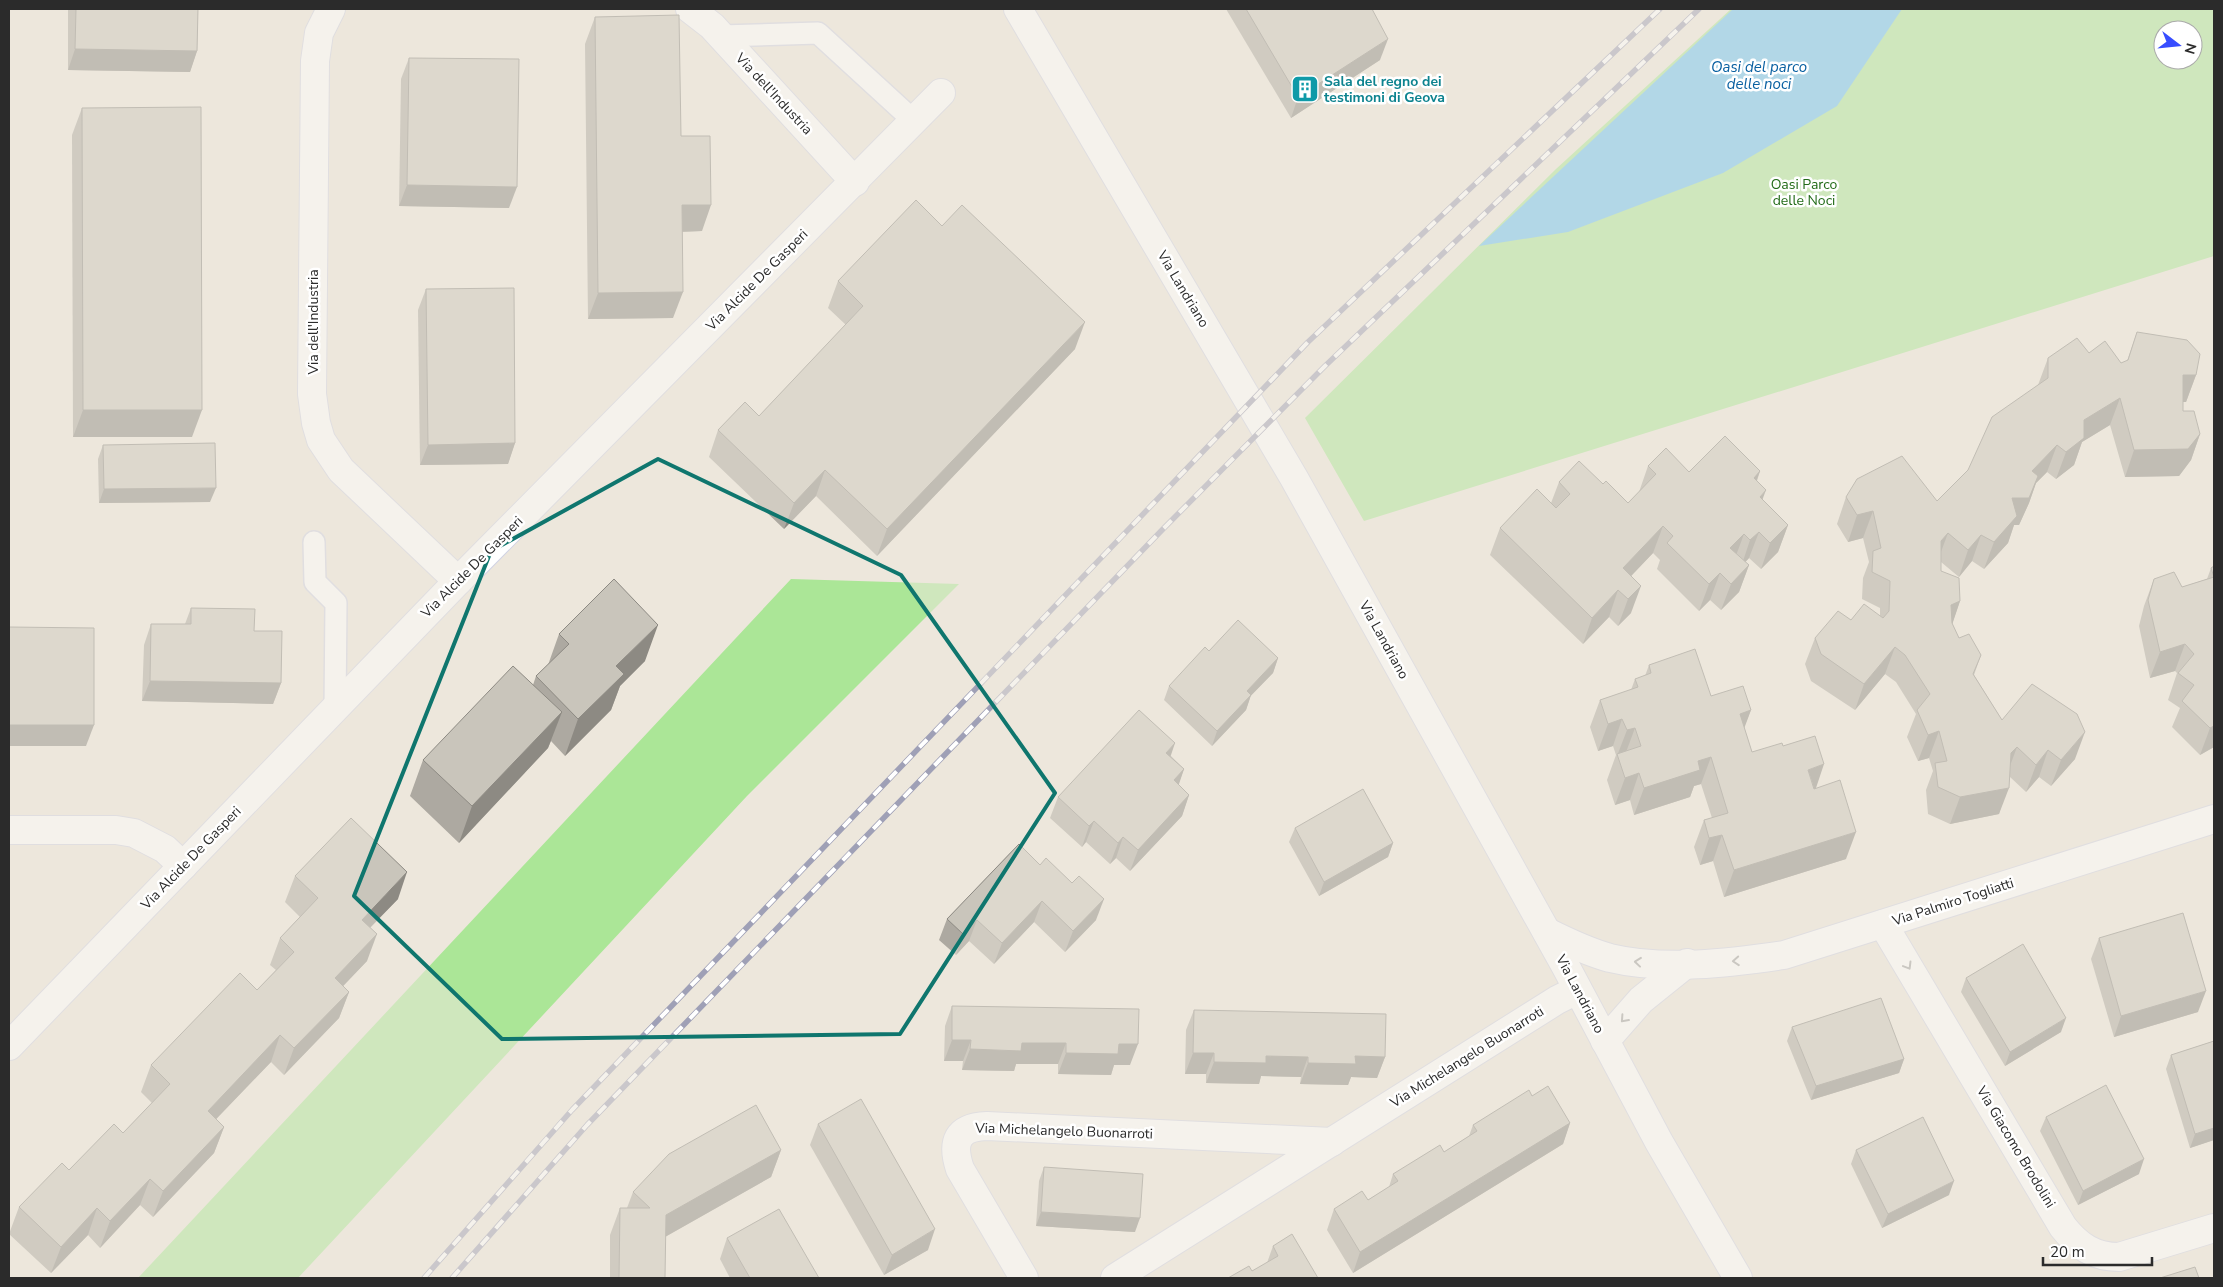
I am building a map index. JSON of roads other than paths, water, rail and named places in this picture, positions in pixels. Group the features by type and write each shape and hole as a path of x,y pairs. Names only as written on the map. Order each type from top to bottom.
{"street":[{"name":"Via dell'Industria","path":"331,9 319,33 315,61 312,394 316,423 321,440 341,470 458,581"},
{"name":"Via dell'Industria","path":"690,9 721,36 855,182"},
{"name":"Via Landriano","path":"1018,9 1294,478 1547,932 1659,1142 1738,1278"},
{"name":"Via Alcide De Gasperi","path":"13,1037 183,866 458,581 941,93"},
{"name":"Via Palmiro Togliatti","path":"1547,932 1575,946 1611,958 1646,963 1738,962 1784,955 2214,819"},
{"path":"9,830 116,830 134,833 165,849 183,866"},
{"name":"Via Giacomo Brodolini","path":"1883,924 2063,1227 2081,1246 2105,1257 2119,1257 2214,1228"},
{"path":"1605,1041 1641,1000 1687,963"},
{"name":"Via Michelangelo Buonarroti","path":"1114,1278 1557,1000 1577,990"},
{"name":"Via Michelangelo Buonarroti","path":"1024,1278 960,1169 956,1157 957,1149 962,1132 968,1128 987,1126 1332,1142"}],"lane":[{"path":"721,36 818,33 914,121"},
{"path":"314,542 315,582 336,603 335,709"}],"water":[{"name":"Oasi del parco delle noci","path":"1733,9 1902,9 1837,106 1723,173 1568,232 1479,246"}],"railway":[{"path":"424,1278 572,1110 1308,342 1660,9"},
{"path":"452,1278 587,1125 1163,529 1325,366 1699,9"}],"place":[{"name":"Sala del regno dei testimoni di Geova","path":"1305,89"}],"park label":[{"name":"Oasi Parco delle Noci","path":"1804,192"}]}
